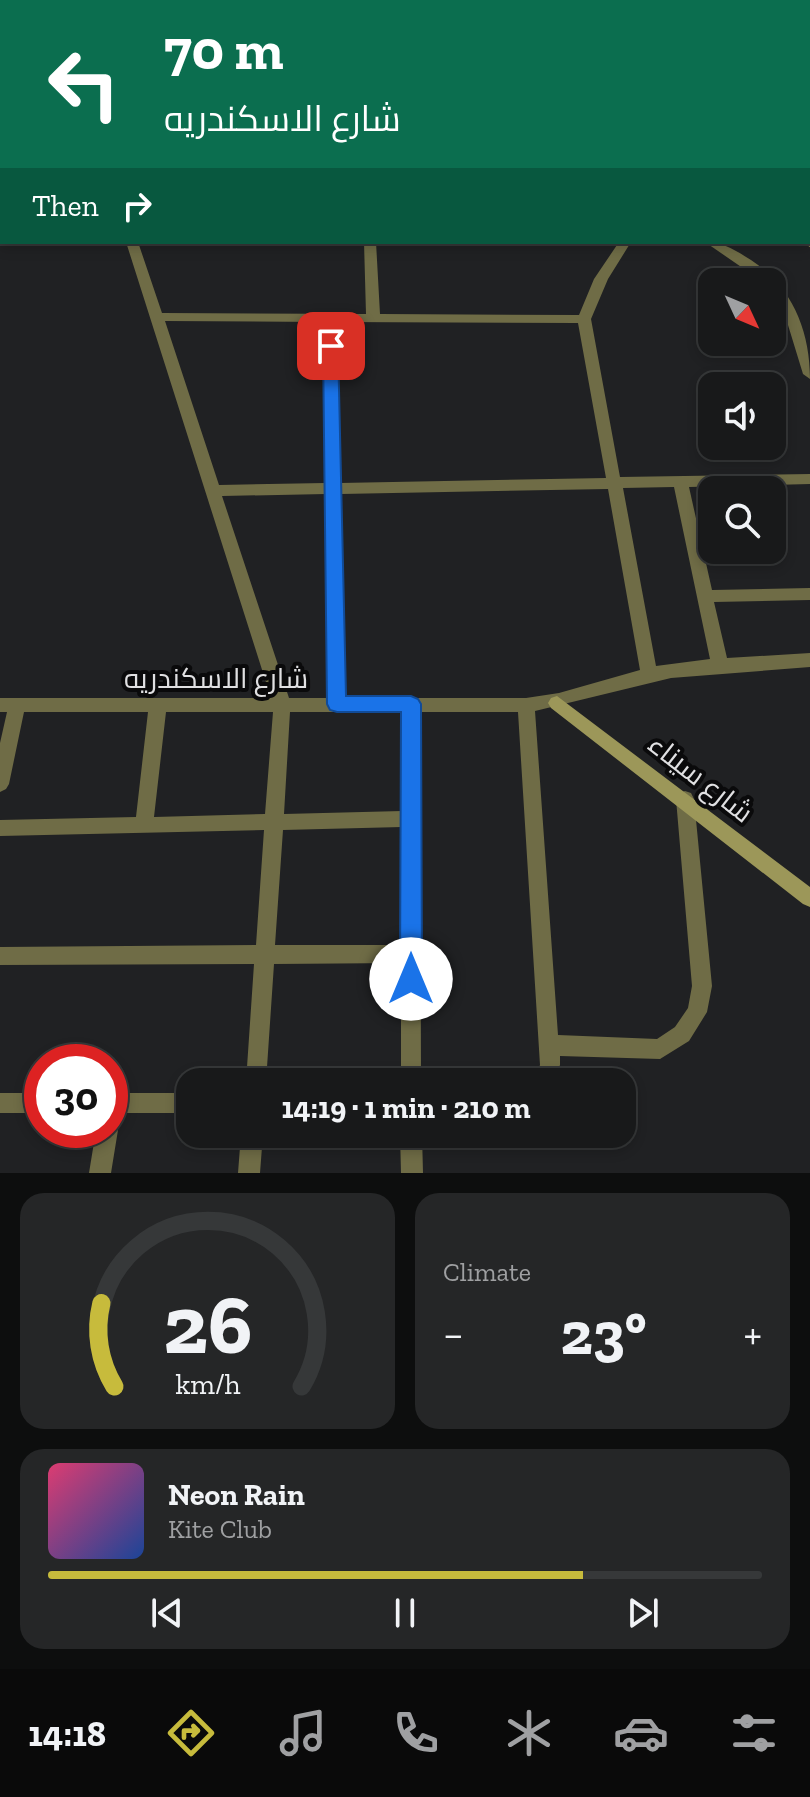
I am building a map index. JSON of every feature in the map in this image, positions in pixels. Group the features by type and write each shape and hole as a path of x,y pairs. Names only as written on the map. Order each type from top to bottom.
{"street":[{"path":"133,244 282,704 257,1068"},
{"path":"370,244 373,318"},
{"path":"624,244 601,279 584,319 649,674"},
{"path":"715,244 755,265 772,281 789,307 810,374"},
{"path":"158,317 584,319"},
{"path":"330,318 337,704"},
{"path":"211,491 810,479"},
{"path":"680,482 720,665"},
{"path":"704,596 810,594"},
{"name":"شارع الاسكندريه","path":"8,705 526,705 557,703 649,674 720,665 810,660"},
{"name":"شارع سيناء","path":"557,703 810,898"},
{"path":"144,825 158,704"},
{"path":"411,704 411,1068"},
{"path":"0,784 8,705"},
{"path":"526,705 549,1068"},
{"path":"548,1045 660,1049 682,1034 697,1012 702,986 685,799"},
{"path":"0,828 411,819"},
{"path":"0,956 411,954"},
{"path":"0,1103 24,1103"},
{"path":"128,1105 176,1104"},
{"path":"100,1173 104,1148"},
{"path":"249,1173 251,1148"},
{"path":"411,1148 412,1173"}],"route":[{"path":"331,346 337,704 411,704 411,979"}]}
